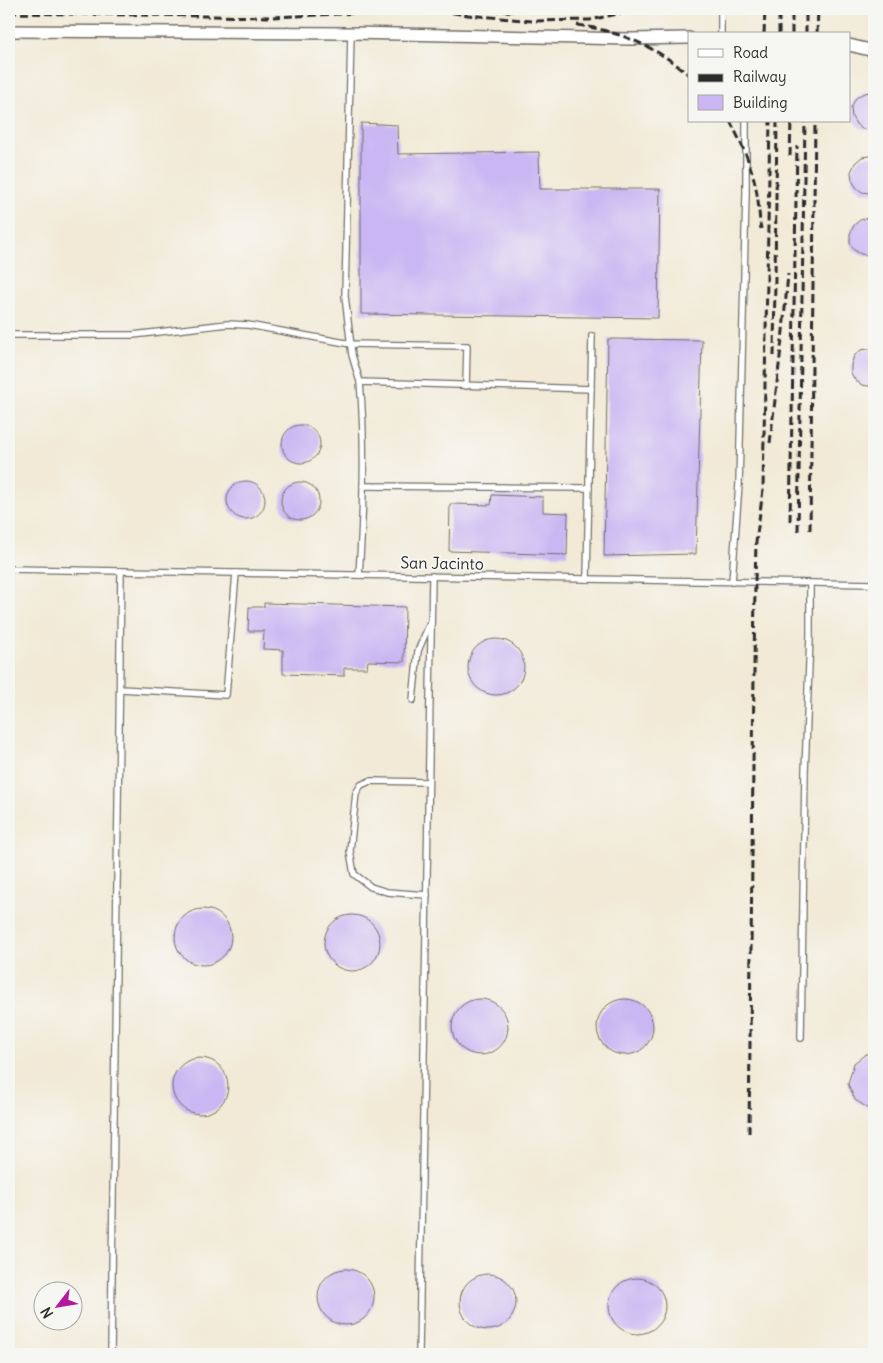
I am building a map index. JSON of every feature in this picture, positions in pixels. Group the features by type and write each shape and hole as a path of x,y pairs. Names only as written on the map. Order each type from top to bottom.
{"street":[{"path":"9,31 351,33 630,39 688,38"},
{"path":"850,46 874,51"}],"lane":[{"path":"721,32 722,9"},
{"path":"873,9 874,16"},
{"path":"351,33 345,296 352,355 360,382 363,415 363,486 359,575"},
{"path":"732,582 739,464 746,213 746,122"},
{"path":"9,335 133,335 227,324 248,325 351,344 467,346 466,386"},
{"path":"587,579 592,336"},
{"path":"360,382 591,389"},
{"path":"363,486 589,488"},
{"name":"San Jacinto","path":"9,569 874,584"},
{"path":"111,1354 121,571"},
{"path":"120,689 226,695 236,573"},
{"path":"419,1354 432,576"},
{"path":"801,1038 810,583"},
{"path":"413,700 418,650 431,621"},
{"path":"427,895 387,892 371,887 354,874 350,851 356,793 361,786 370,781 428,782"}],"building":[{"path":"869,92 874,93 874,129 869,130 862,129 856,124 852,117 851,108 855,99"},
{"path":"361,123 397,125 398,154 539,152 540,189 660,189 658,318 361,314"},
{"path":"862,157 874,157 874,193 862,192 852,180 851,172 855,163"},
{"path":"874,219 874,255 868,256 854,250 850,243 850,234 854,225 860,220"},
{"path":"608,339 702,340 696,554 604,556"},
{"path":"861,350 874,350 874,386 862,385 855,380 851,373 854,356"},
{"path":"301,425 315,430 320,444 315,458 301,463 287,458 282,444 287,430"},
{"path":"246,481 260,486 265,500 260,514 246,519 232,514 227,500 232,486"},
{"path":"300,482 314,487 319,501 314,515 300,520 286,515 281,501 286,487"},
{"path":"492,495 543,497 543,512 568,513 567,555 449,551 450,504 491,505"},
{"path":"264,603 405,607 404,662 368,661 367,668 344,668 344,676 283,674 283,650 263,649 264,631 248,631 249,607 264,607"},
{"path":"490,639 502,639 516,647 524,661 522,678 516,687 502,695 490,695 480,690 473,683 468,673 468,661 473,651 480,644"},
{"path":"197,909 209,909 223,917 231,931 229,948 223,957 209,965 197,965 187,960 180,953 175,943 175,931 180,921 187,914"},
{"path":"347,915 357,915 372,923 378,932 380,943 378,954 372,963 357,971 347,971 336,966 329,959 324,948 324,938 329,927 336,920"},
{"path":"475,999 485,999 500,1007 506,1016 508,1027 506,1038 500,1047 485,1055 475,1055 464,1050 457,1043 452,1032 452,1022 457,1011 464,1004"},
{"path":"619,999 631,999 645,1007 653,1021 651,1038 645,1047 631,1055 619,1055 609,1050 602,1043 597,1033 597,1021 602,1011 609,1004"},
{"path":"874,1053 874,1112 855,1100 848,1084 854,1063 866,1054"},
{"path":"195,1058 205,1058 220,1066 226,1075 228,1086 226,1097 220,1106 205,1114 195,1114 184,1109 177,1102 172,1091 172,1081 177,1070 184,1063"},
{"path":"341,1269 351,1269 366,1277 372,1286 374,1297 372,1308 366,1317 351,1325 341,1325 330,1320 323,1313 318,1302 318,1292 323,1281 330,1274"},
{"path":"482,1274 494,1274 508,1282 516,1296 514,1313 508,1322 494,1330 482,1330 472,1325 465,1318 460,1308 460,1296 465,1286 472,1279"},
{"path":"632,1278 642,1278 657,1286 663,1295 665,1306 663,1317 657,1326 642,1334 632,1334 621,1329 614,1322 609,1311 609,1301 614,1290 621,1283"}],"railway":[{"path":"9,13 272,17 424,9 533,21 590,20 632,9"},
{"path":"505,11 553,9"},
{"path":"764,32 765,9"},
{"path":"779,9 779,32"},
{"path":"792,9 792,32"},
{"path":"806,9 806,32"},
{"path":"817,32 818,9"},
{"path":"491,11 511,11"},
{"path":"577,25 608,31 651,48 688,74"},
{"path":"730,122 743,147 753,175 758,198 761,229"},
{"path":"749,1133 755,582 756,542 763,490 770,122"},
{"path":"774,356 777,122"},
{"path":"790,156 791,122"},
{"path":"798,531 805,122"},
{"path":"810,530 815,122"},
{"path":"790,521 797,146"},
{"path":"770,443 788,274"}]}
